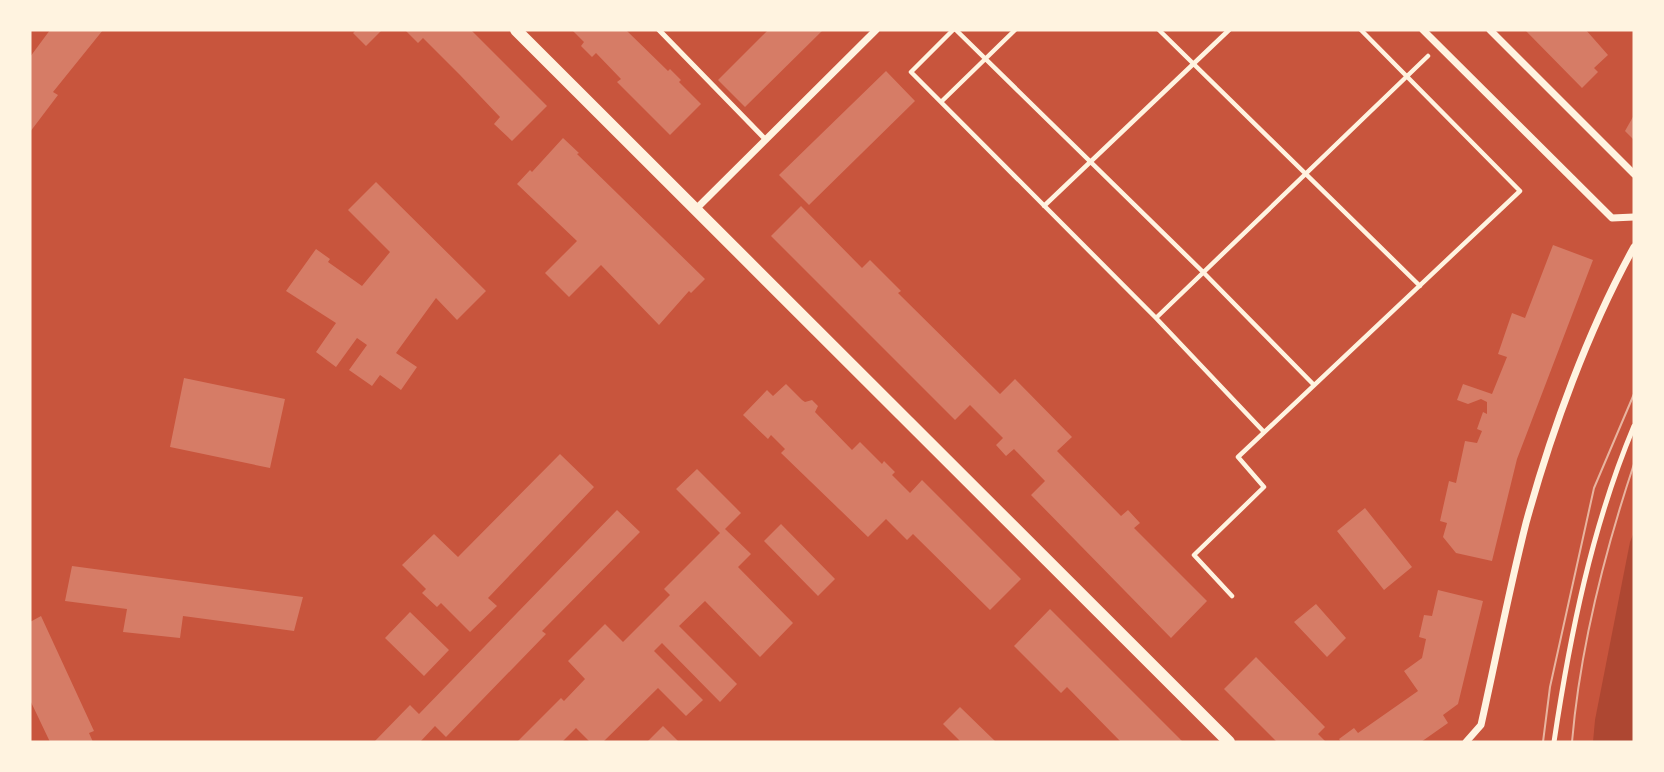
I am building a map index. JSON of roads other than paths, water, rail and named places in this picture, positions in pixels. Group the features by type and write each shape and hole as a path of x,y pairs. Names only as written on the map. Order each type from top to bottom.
{"street":[{"path":"516,30 1229,742"},
{"path":"696,209 876,30"},
{"path":"1423,30 1612,218 1634,217"},
{"path":"1490,30 1634,174"},
{"path":"1466,742 1480,725 1539,478 1567,398 1603,311 1634,247"}],"lane":[{"path":"659,30 766,139"},
{"path":"1554,742 1574,624 1596,536 1634,426"}],"tram line":[{"path":"1543,742 1550,687 1594,488 1634,394"},
{"path":"1572,742 1587,636 1613,532 1634,464"}]}
